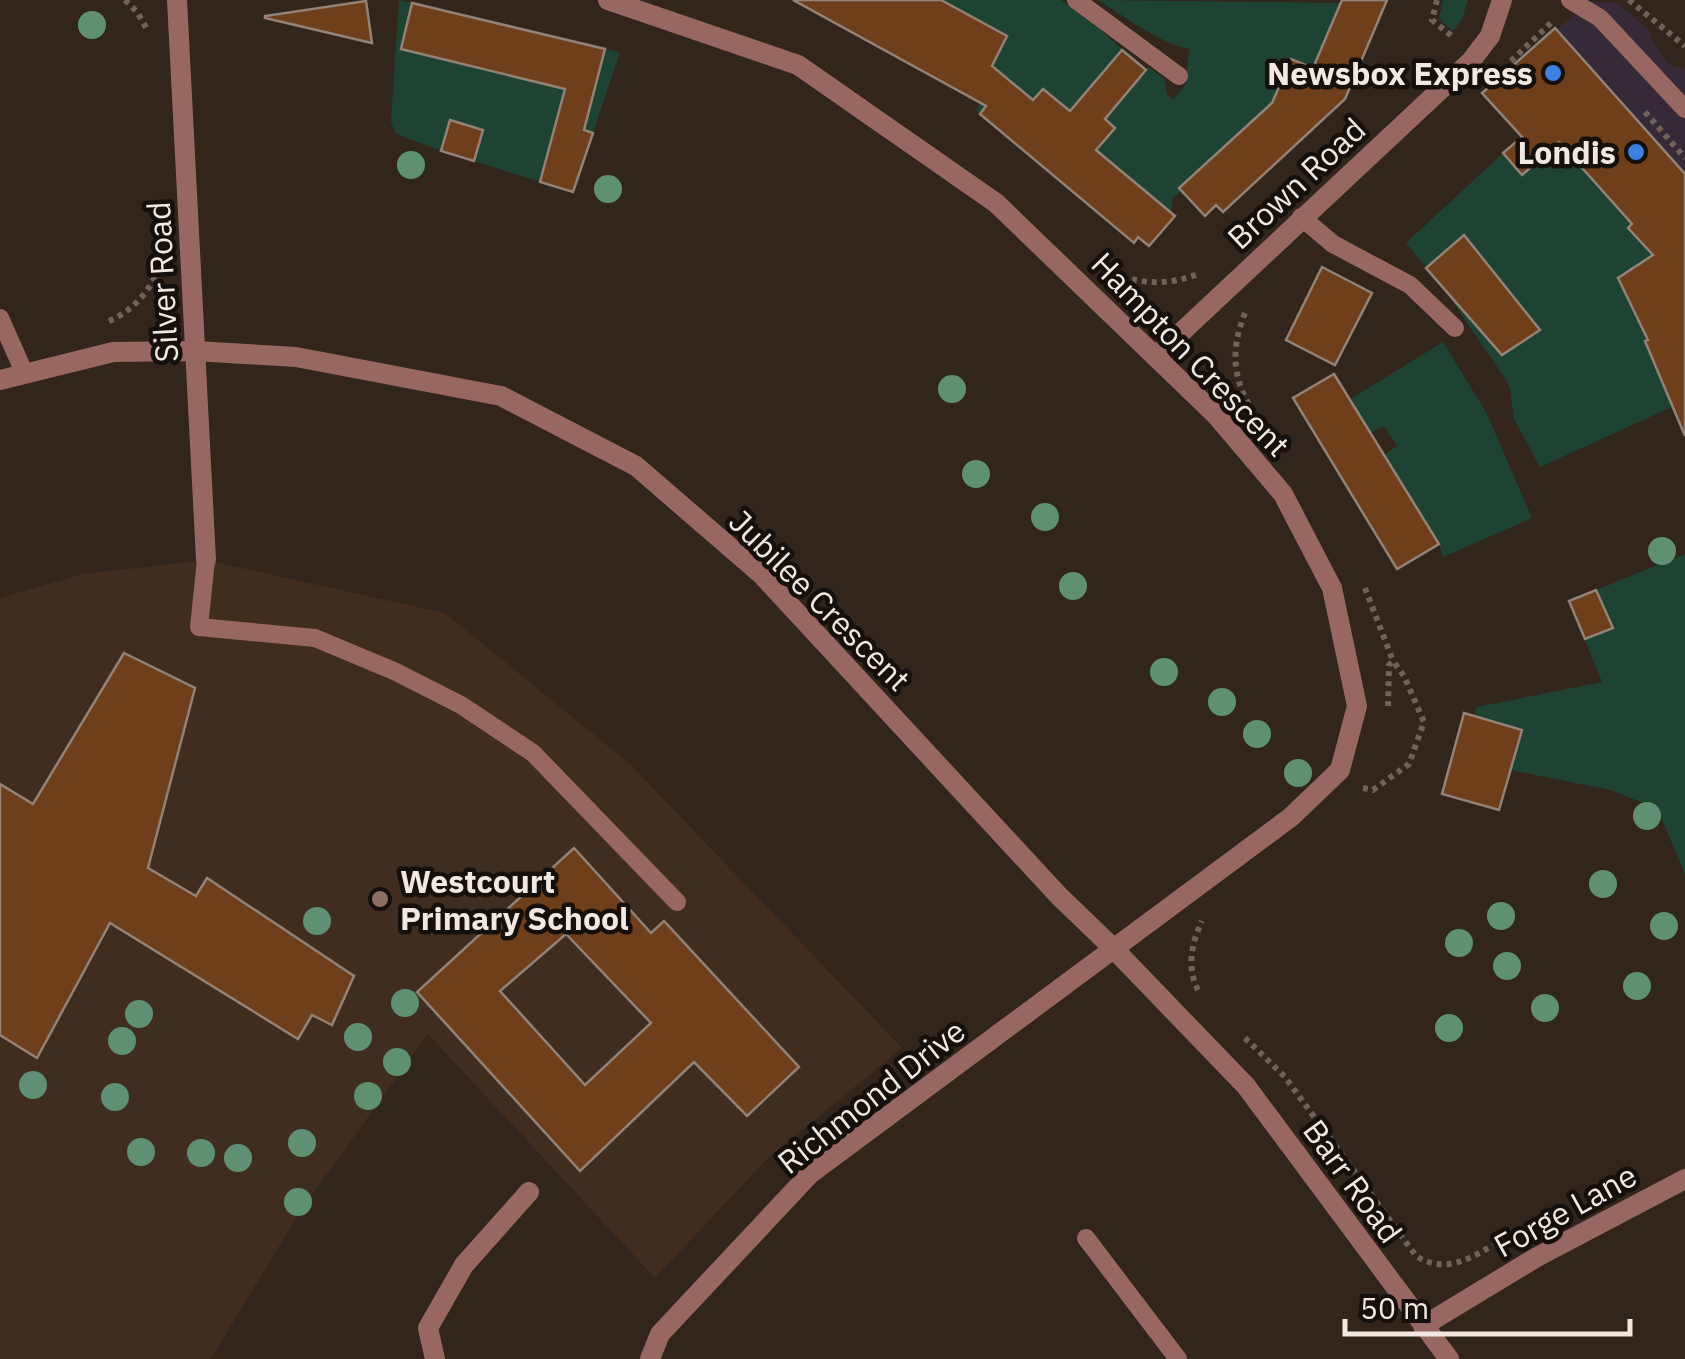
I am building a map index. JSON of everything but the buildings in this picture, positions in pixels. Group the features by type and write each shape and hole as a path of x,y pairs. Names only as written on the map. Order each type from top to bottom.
{"street":[{"name":"Silver Road","path":"177,0 206,560"},
{"name":"Hampton Crescent","path":"608,0 798,65 996,202 1216,416 1283,494 1332,588 1357,706 1340,770 1291,817 1112,947"},
{"name":"Brown Road","path":"1156,356 1471,61 1490,36 1502,0"},
{"name":"Jubilee Crescent","path":"0,380 113,352 195,351 296,357 501,396 636,466 762,575 1059,896 1246,1086"},
{"name":"Richmond Drive","path":"650,1359 660,1334 810,1174 1112,947"},
{"name":"Barr Road","path":"1246,1086 1449,1359"},
{"name":"Forge Lane","path":"1422,1326 1538,1257 1685,1179"},
{"path":"435,1359 428,1328 464,1264 529,1192"}],"lane":[{"path":"1076,0 1179,76"},
{"path":"1570,0 1600,18 1685,109"},
{"path":"1301,217 1333,244 1410,285 1454,328"},
{"path":"0,318 24,372"},
{"path":"206,560 199,627 315,638 461,705 533,753 676,902"},
{"path":"1086,1238 1178,1359"}],"path":[{"path":"125,0 142,19 152,40"},
{"path":"1437,0 1432,20 1453,41 1463,26"},
{"path":"1629,0 1685,46"},
{"path":"1503,68 1546,24 1562,21"},
{"path":"1637,103 1685,158"},
{"path":"104,323 124,314 145,294 163,258"},
{"path":"1102,264 1124,278 1150,282 1189,278 1206,269"},
{"path":"1250,305 1239,329 1234,359 1240,389 1257,415"},
{"path":"1359,574 1423,724 1409,764 1373,790 1360,791 1368,776"},
{"path":"1386,715 1389,665 1393,660"},
{"path":"1206,914 1195,937 1190,964 1194,983 1208,1001"},
{"path":"1233,1027 1285,1077 1416,1256 1432,1264 1453,1265 1502,1240"}],"shaded area":[{"path":"1578,0 1617,3 1650,31 1668,64 1685,69 1685,315 1649,251 1628,228 1645,213 1564,138 1522,175 1503,153 1521,136 1482,93 1575,14"},
{"name":"Westcourt Primary School","path":"206,560 445,613 631,765 902,1048 767,1159 655,1278 428,1034 299,1213 211,1359 0,1359 0,598 83,574"}],"green space":[{"path":"399,0 412,3 401,49 565,89 562,104 588,111 605,49 620,52 573,192 474,161 483,130 451,121 441,151 395,133 391,121"},
{"path":"940,0 1061,0 1145,70 1149,67 1164,79 1167,94 1173,100 1186,84 1189,49 1154,35 1098,0 1341,3 1313,68 1291,59 1285,73 1286,90 1179,188 1181,191 1172,199 1171,224 1163,219 1169,211 1096,150 1115,128 1105,119 1085,143 1044,89 1033,100 1008,80 980,114 976,110 980,103 974,98 1007,36"},
{"path":"1443,0 1468,0 1453,31 1439,19"},
{"path":"1564,138 1646,212 1628,228 1649,251 1671,242 1685,401 1540,467 1514,419 1510,388 1504,377 1443,287 1406,243 1503,153 1523,175"},
{"path":"1443,342 1486,412 1532,518 1443,557 1439,544 1384,455 1397,446 1384,426 1370,433 1349,400"},
{"path":"1685,554 1685,874 1657,808 1610,790 1510,770 1474,716 1477,707 1602,682 1569,601"}],"place":[{"name":"Newsbox Express","path":"1553,73"},
{"name":"Londis","path":"1636,152"},
{"name":"Westcourt Primary School","path":"380,899"}]}
